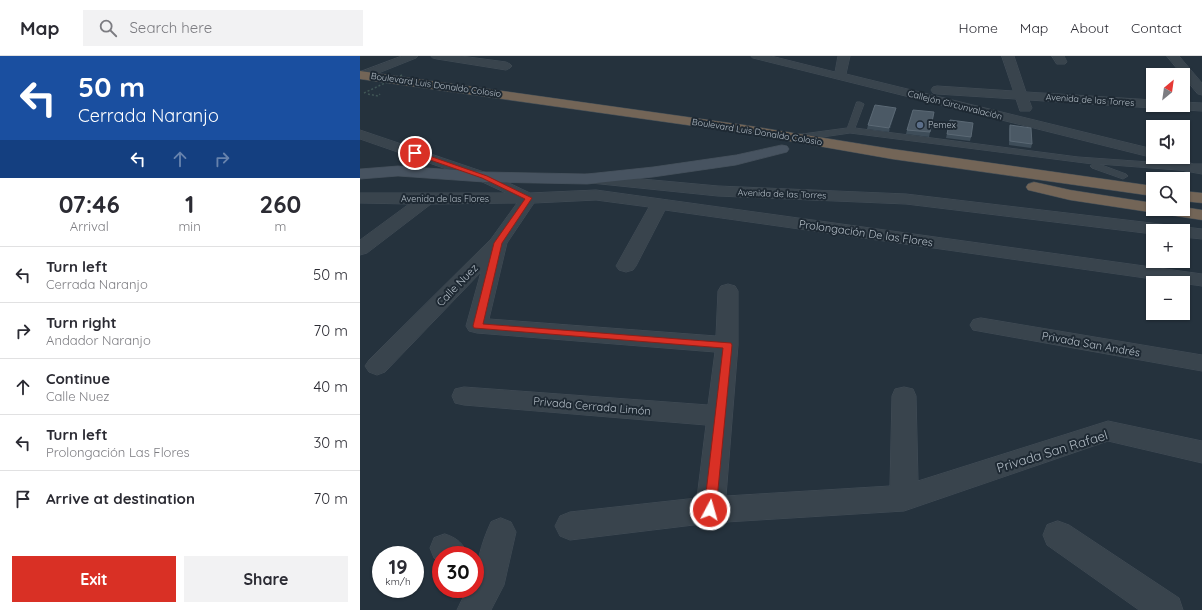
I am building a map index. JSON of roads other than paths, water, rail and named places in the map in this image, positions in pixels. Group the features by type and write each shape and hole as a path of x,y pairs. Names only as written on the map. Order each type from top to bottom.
{"highway":[{"name":"Boulevard Luis Donaldo Colosio","path":"362,82 388,90 695,136"},
{"name":"Boulevard Luis Donaldo Colosio","path":"362,82 540,99 892,154 1146,190"},
{"name":"Boulevard Luis Donaldo Colosio","path":"742,143 1146,199"},
{"path":"892,154 970,150 1146,179"},
{"path":"986,176 1070,195 1146,207"},
{"path":"1190,184 1202,186"},
{"path":"1190,197 1202,198"},
{"path":"1190,206 1202,208"},
{"path":"1190,213 1202,215"}],"main road":[{"path":"360,174 398,171 484,177 587,179 653,172 736,160 782,149"}],"street":[{"path":"362,82 412,56"},
{"path":"437,56 506,66"},
{"name":"Callejón Circunvalación","path":"757,56 1146,152"},
{"path":"840,76 844,56"},
{"path":"1008,56 1030,123"},
{"path":"1173,56 1202,91"},
{"name":"Avenida de las Torres","path":"883,87 1146,104"},
{"path":"1190,106 1202,107"},
{"path":"360,134 484,177 529,198"},
{"path":"1184,164 1197,168"},
{"name":"Avenida de las Torres","path":"587,179 718,191 906,199 1146,228"},
{"name":"Prolongación De las Flores","path":"529,198 596,195 1202,280"},
{"name":"Avenida de las Flores","path":"360,198 426,200 529,198"},
{"name":"Calle Nuez","path":"377,366 498,243 529,198"},
{"path":"360,249 426,200"},
{"path":"626,266 659,204"},
{"path":"1190,233 1202,234"},
{"path":"498,243 477,326 728,345"},
{"path":"710,510 728,345 728,291"},
{"name":"Privada San Andrés","path":"981,325 1202,362"},
{"name":"Privada Cerrada Limón","path":"464,396 720,416"},
{"path":"904,396 904,498"},
{"name":"Privada San Rafael","path":"570,526 710,510 904,498 1108,432 1202,452"},
{"path":"484,577 501,532"},
{"path":"1058,535 1167,610"}],"lane":[{"path":"850,130 860,104"},
{"path":"795,138 850,130 970,150 1078,160 1197,168"},
{"path":"1078,160 1123,176"}],"place":[{"name":"Pemex","path":"920,125"}]}
